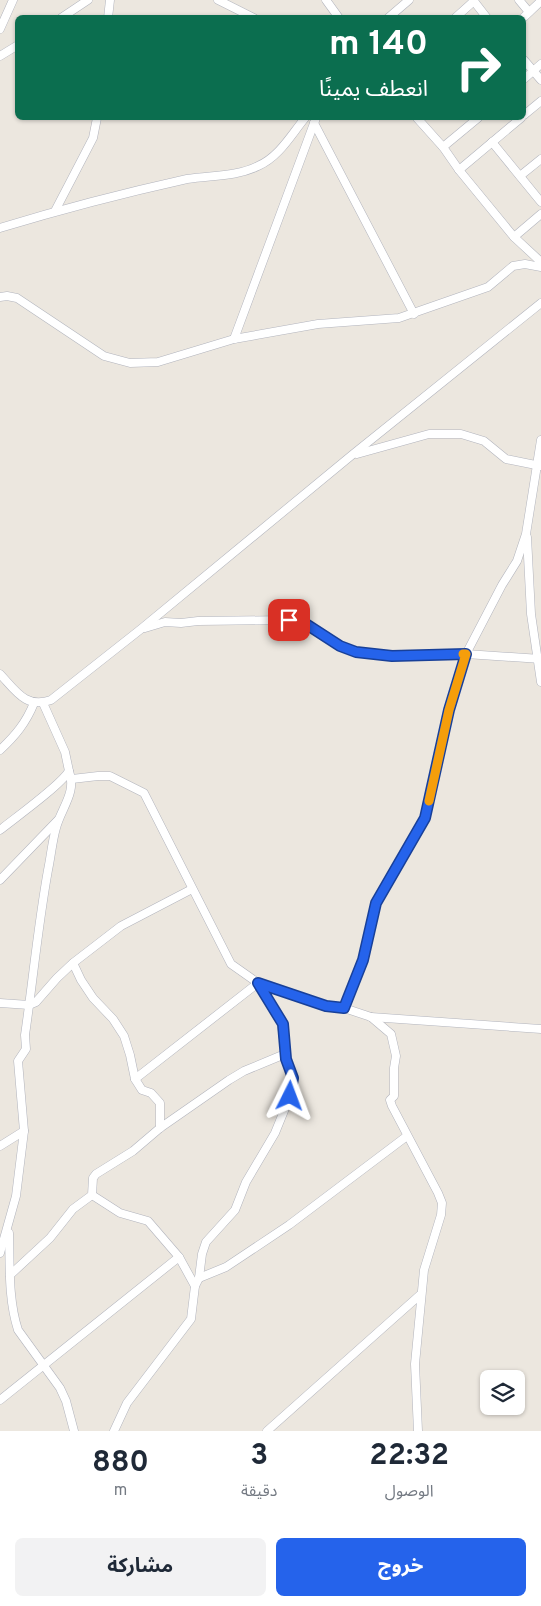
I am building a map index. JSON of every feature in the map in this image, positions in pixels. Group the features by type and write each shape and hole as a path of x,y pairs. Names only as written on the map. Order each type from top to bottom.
{"street":[{"path":"0,29 13,0"},
{"path":"66,15 88,0"},
{"path":"108,15 110,0"},
{"path":"218,0 248,15"},
{"path":"326,0 337,15"},
{"path":"392,15 409,0"},
{"path":"519,0 526,15 541,1"},
{"path":"458,15 473,1 485,15"},
{"path":"0,56 15,47"},
{"path":"526,62 541,80"},
{"path":"526,77 541,64"},
{"path":"526,113 541,100"},
{"path":"55,211 93,138 97,120"},
{"path":"0,228 55,211 189,179 243,172 259,166 276,154 303,120"},
{"path":"315,120 414,314"},
{"path":"234,339 315,120"},
{"path":"419,120 443,147 458,170 514,238 541,262"},
{"path":"443,147 476,120"},
{"path":"458,170 517,120"},
{"path":"492,142 541,202"},
{"path":"520,176 541,159"},
{"path":"514,238 541,214"},
{"path":"0,297 17,298 104,356 130,363 158,362 234,339 318,324 399,318 488,287 513,266 525,264 541,267"},
{"path":"0,674 23,698 34,703 43,703 51,700 141,630 352,455 541,302"},
{"path":"352,455 429,434 461,434 484,441 506,459 539,466"},
{"path":"344,1008 363,960 376,903 425,818 449,710 466,654 502,585 517,561 526,534 539,466 541,440"},
{"path":"526,534 531,614 540,659 541,682"},
{"path":"141,630 165,622 289,620 306,624 340,646 356,652 392,656 466,654 540,659"},
{"path":"0,750 15,736 27,720 34,703"},
{"path":"0,1253 16,1196 24,1131 18,1061 26,1049 25,1036 42,902 56,827 68,801 72,786 65,752 43,703"},
{"path":"0,830 70,775 110,776 144,793 230,964 258,983 326,1006 344,1008 371,1017 541,1029"},
{"path":"0,880 61,817"},
{"path":"0,1003 29,1005 36,1002 50,984 73,963 121,926 192,889"},
{"path":"73,963 89,992 113,1019 124,1036 135,1079 142,1090 151,1093 160,1104 160,1128"},
{"path":"114,1431 127,1403 191,1318 195,1286 199,1278 202,1254 206,1242 235,1210 246,1182 275,1133 290,1096 293,1078 285,1054 283,1024 258,983"},
{"path":"135,1079 258,983"},
{"path":"371,1017 391,1034 396,1056 394,1096 390,1100 394,1112 442,1203 441,1215 424,1270 415,1364 418,1431"},
{"path":"92,1195 93,1178 96,1174 133,1151 160,1128 229,1080 244,1071 285,1054"},
{"path":"0,1146 24,1131"},
{"path":"199,1278 226,1268 281,1230 407,1136"},
{"path":"92,1195 120,1213 148,1221 178,1257 195,1286"},
{"path":"10,1275 50,1238 73,1209 92,1195"},
{"path":"8,1224 14,1319 18,1330 60,1388 66,1401 74,1431"},
{"path":"0,1400 178,1257"},
{"path":"267,1431 422,1294"}],"slow traffic":[{"path":"429,801 449,710 466,654 463,654"}],"route":[{"path":"289,620 306,624 340,646 356,652 392,656 466,654 449,710 425,818 376,903 363,960 344,1008 326,1006 258,983 283,1024 285,1054 293,1078 290,1096"}]}
